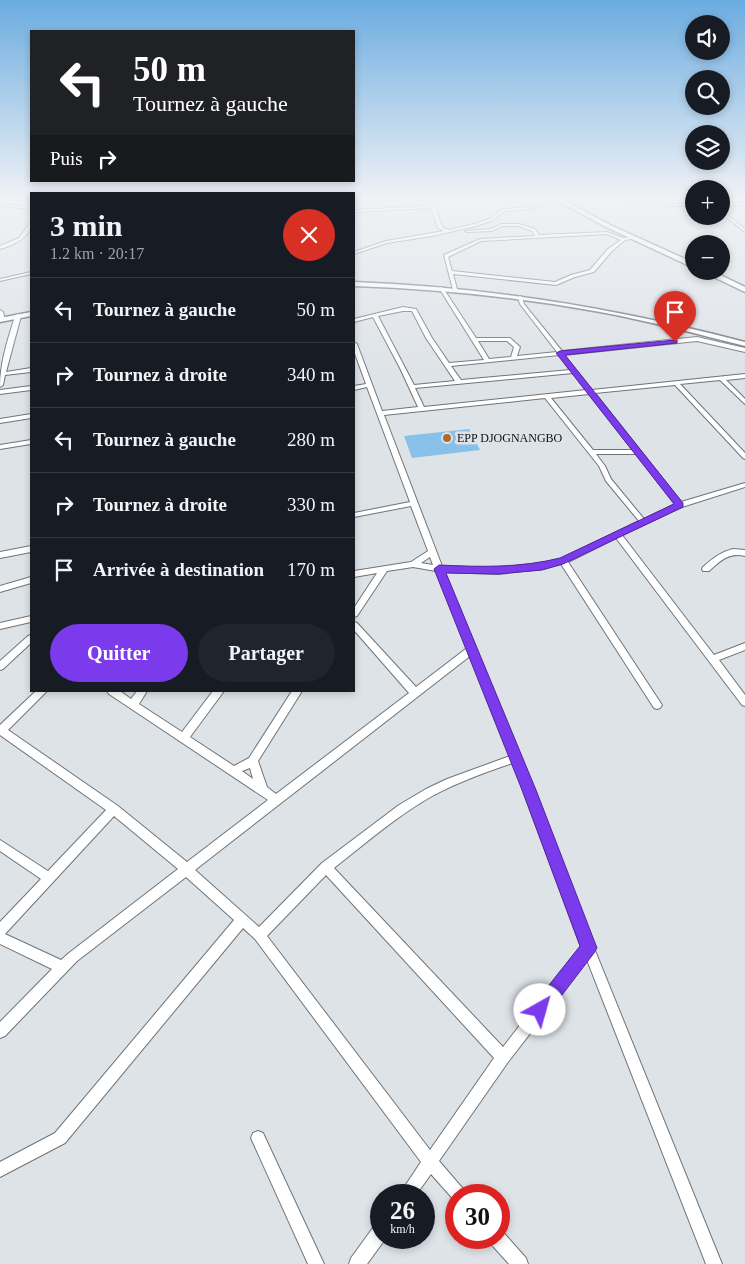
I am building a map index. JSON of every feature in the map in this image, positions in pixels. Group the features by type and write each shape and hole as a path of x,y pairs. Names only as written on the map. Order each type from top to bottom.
{"main road":[{"path":"673,256 685,262"},
{"path":"724,280 745,290"},
{"path":"355,284 455,289 520,297 623,314 745,344"},
{"path":"1,317 30,314"}],"street":[{"path":"447,256 455,289"},
{"path":"452,272 556,284 594,270 605,256"},
{"path":"0,280 30,273"},
{"path":"441,288 486,360"},
{"path":"520,297 522,304 679,505"},
{"path":"355,320 403,309 414,310 429,338 460,382"},
{"path":"0,384 1,374 18,316"},
{"path":"375,316 422,409"},
{"path":"473,340 508,338 517,347 514,357"},
{"path":"448,364 697,339 745,350"},
{"path":"355,347 470,650 516,758 588,948 714,1264"},
{"path":"1,374 30,370"},
{"path":"412,387 573,370"},
{"path":"380,413 745,376"},
{"path":"721,378 745,402"},
{"path":"676,383 745,457"},
{"path":"355,388 369,385"},
{"path":"0,392 30,388"},
{"path":"547,397 602,466 608,480 644,523"},
{"path":"0,421 30,416"},
{"path":"0,448 30,442"},
{"path":"591,452 638,452"},
{"path":"355,574 413,564 439,569 498,571 542,566 563,561 679,505 745,485"},
{"path":"355,515 415,503"},
{"path":"618,535 745,702"},
{"path":"0,555 30,549"},
{"path":"706,570 723,555 738,551 745,553"},
{"path":"413,564 432,552"},
{"path":"563,561 657,705"},
{"path":"355,612 384,569"},
{"path":"0,589 30,580"},
{"path":"0,626 30,619"},
{"path":"355,626 414,692"},
{"path":"0,666 30,639"},
{"path":"713,659 745,646"},
{"path":"0,1030 62,967 101,934 187,870 470,650"},
{"path":"41,692 0,731 114,809 187,870 259,935 430,1162 449,1184"},
{"path":"114,692 277,800"},
{"path":"133,704 141,692"},
{"path":"183,738 218,692"},
{"path":"233,771 253,761 296,692"},
{"path":"259,935 326,867 394,814 429,793 467,774 516,758"},
{"path":"253,761 262,789"},
{"path":"0,931 114,809"},
{"path":"0,845 49,878"},
{"path":"326,867 503,1057"},
{"path":"0,1170 60,1138 242,920"},
{"path":"0,938 62,967"},
{"path":"415,1184 503,1057 588,948"},
{"path":"258,1138 316,1264"},
{"path":"357,1264 370,1246"},
{"path":"507,1249 520,1264"}],"shaded area":[{"path":"469,429 480,450 412,458 404,436"}],"place":[{"name":"EPP DJOGNANGBO","path":"447,438"}],"route":[{"path":"540,1010 588,948 529,790 470,650 439,569 498,571 542,566 563,561 679,505 560,353 675,342"}]}
